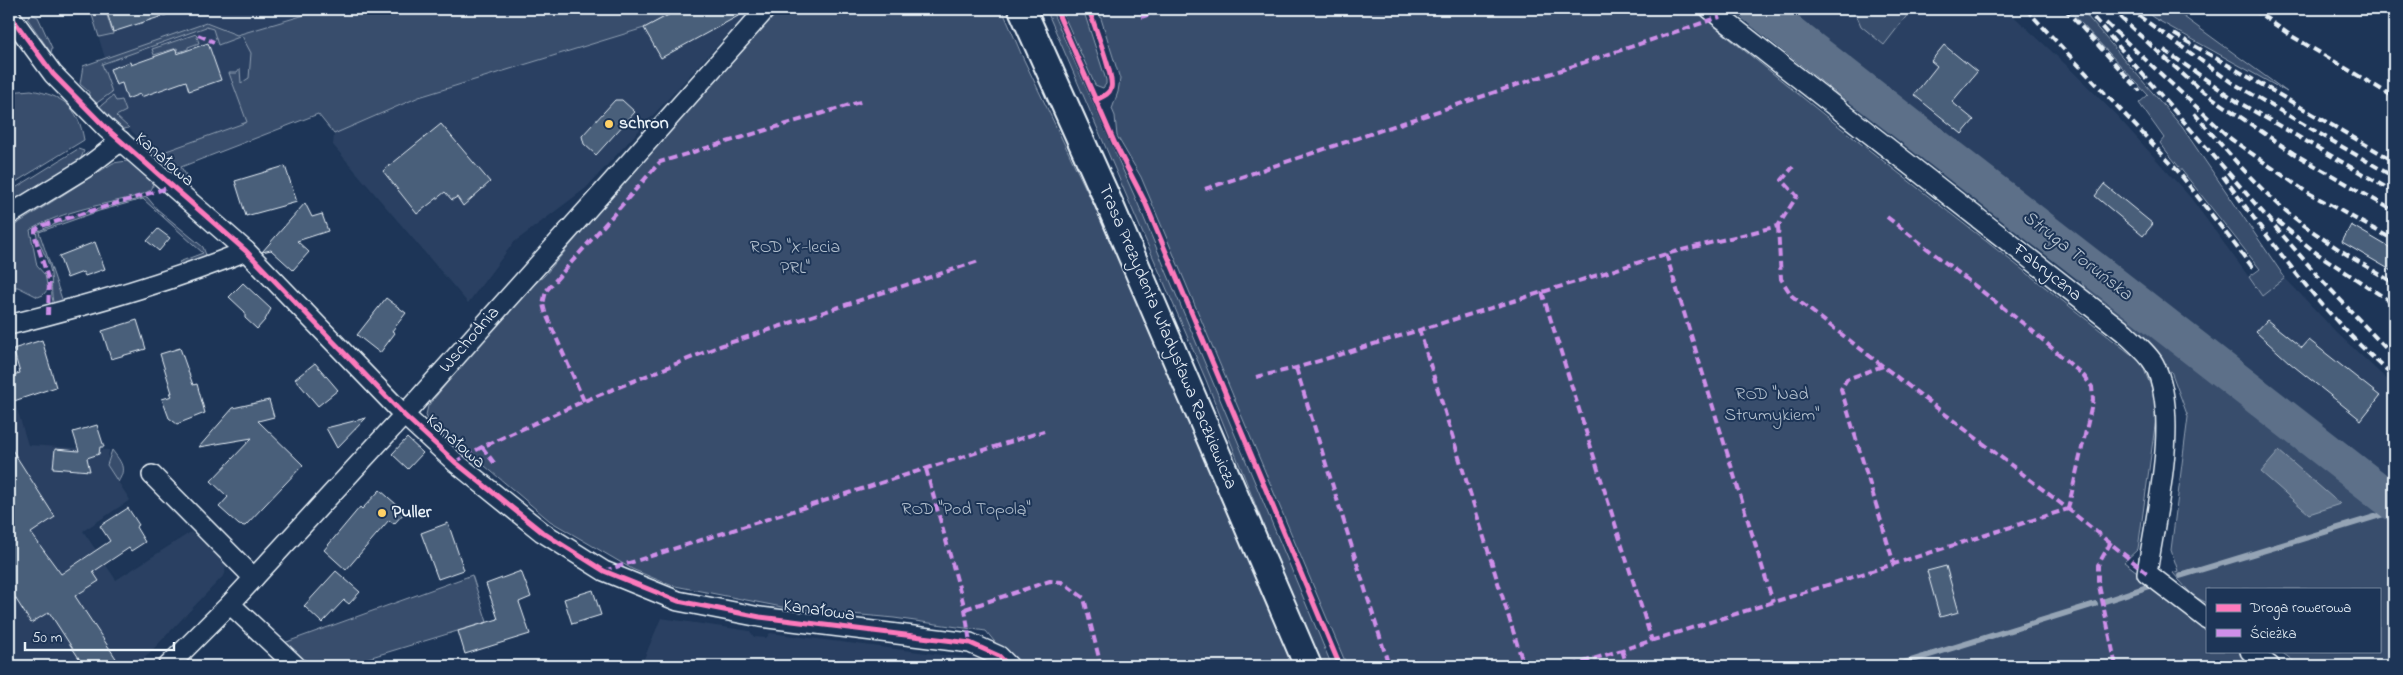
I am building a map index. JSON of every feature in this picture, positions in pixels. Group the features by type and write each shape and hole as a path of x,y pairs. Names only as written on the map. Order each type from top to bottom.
{"main road":[{"name":"Trasa Prezydenta Władysława Raczkiewicza","path":"1022,9 1121,230 1308,666"}],"street":[{"name":"Wschodnia","path":"168,666 230,604 404,415 766,9"},
{"name":"Fabryczna","path":"1710,9 2125,333 2153,363 2164,398 2166,443 2147,573 2206,618"},
{"name":"Kanałowa","path":"9,14 60,82 121,141 246,251 404,415 455,462 542,532 604,571 678,601 760,617 970,643 999,656 1009,666"},
{"path":"9,215 87,167 121,141"},
{"path":"9,325 108,298 205,268 246,251"},
{"path":"152,475 254,578"},
{"path":"230,604 296,666"},
{"path":"2251,652 2270,666"}],"shaded area":[{"path":"90,9 327,9 238,35 318,114 173,169 80,84 83,66 105,58"},
{"path":"680,9 751,9 586,188 513,243 468,303 333,145 334,134 419,97 644,28"},
{"path":"1770,9 2006,9 2117,116 2190,197 2262,295 2285,278 2337,333 2394,386 2394,487 1892,101 1835,51"},
{"path":"9,383 28,445 109,450 107,465 130,500 83,531 116,580 191,532 226,563 225,574 137,666 9,666"},
{"path":"2279,451 2340,504 2309,514 2261,472"},
{"path":"661,618 750,631 754,637 766,638 770,633 966,658 978,666 641,666"}],"green space":[{"path":"90,9 105,9 113,34 99,37"},
{"path":"325,9 680,9 644,28 419,97 334,134 318,114 181,167 186,175 178,178 171,177 138,144 140,138 158,154 247,122 229,73 237,73 240,69 241,83 249,78 251,53 242,36 218,45 213,29 206,27 102,64 112,92 94,105 88,98 89,92 80,84 83,66 206,23 237,35"},
{"path":"1002,9 1023,58 1111,241 1293,666 1014,666 986,631 894,618 787,608 670,585 632,569 550,521 466,450 459,451 428,421 426,415 428,406 511,305 545,275 620,186 665,137 707,83 774,10"},
{"path":"1046,9 1051,9 1138,204 1332,666 1320,666 1315,655 1206,380"},
{"path":"1061,9 1083,9 1106,80 1103,88 1095,85"},
{"name":"ROD \"Nad Strumykiem\"","path":"1098,9 1693,9 1823,114 2141,362 2158,404 2138,549 2124,562 2206,624 2206,652 2242,652 2261,666 1347,666 1141,177 1117,136 1115,116 1112,109 1120,79"},
{"path":"1731,9 1770,9 1835,51 1876,87 1861,101 1845,100"},
{"path":"1854,9 1912,9 1884,45 1861,26"},
{"path":"2068,9 2081,9 2182,127 2285,278 2262,296 2249,277 2260,269 2160,143 2164,138 2139,103 2148,95"},
{"path":"2142,9 2173,9 2287,92 2154,18"},
{"path":"31,14 38,17 52,48 51,53 27,18"},
{"path":"196,34 199,43 188,47 188,49 179,52 177,48 154,55 152,49"},
{"path":"31,90 60,99 67,104 78,119 84,140 9,186 9,92"},
{"path":"113,96 116,101 122,100 126,111 116,116 129,128 119,130 98,108"},
{"path":"1892,101 2394,487 2394,666 2300,666 2281,652 2380,652 2380,588 2206,588 2206,602 2193,596 2173,573 2178,571 2171,550 2188,417 2171,371 2166,374 2088,297 2079,275 1880,113"},
{"path":"78,149 84,151 80,160 9,203 9,192"},
{"path":"127,161 147,172 153,186 151,190 141,195 70,213 30,230 37,266 45,275 48,289 43,295 38,297 18,287 9,287 9,229 113,163"},
{"path":"147,197 157,209 203,247 206,255 202,259 182,266 179,262 203,253 143,199 99,211 39,232 63,302 54,304 50,269 36,232 82,213"},
{"path":"112,450 122,465 122,473 118,482 107,465"},
{"path":"472,575 487,622 342,666 308,666 284,643"}],"building":[{"path":"106,9 175,9 175,12 113,32"},
{"path":"680,9 751,9 661,58 644,28"},
{"path":"208,43 221,80 189,91 186,81 141,97 140,94 127,99 122,83 116,85 110,69 130,62 131,65 176,49 177,54"},
{"path":"1944,45 1977,72 1952,102 1974,120 1962,134 1914,95 1937,66 1931,61"},
{"name":"schron","path":"615,100 622,100 635,112 596,155 584,144 582,136"},
{"path":"441,124 490,182 463,206 457,197 452,200 445,192 417,214 383,171"},
{"path":"285,166 297,202 246,216 235,181"},
{"path":"2104,184 2153,224 2143,236 2095,196"},
{"path":"305,203 312,217 322,214 328,231 297,241 309,252 293,270 271,250 262,252"},
{"path":"2351,225 2394,250 2394,272 2342,242"},
{"path":"158,229 170,238 159,251 147,241"},
{"path":"95,242 105,269 85,276 83,272 67,278 59,256"},
{"path":"243,283 271,309 257,329 245,318 245,312 229,297"},
{"path":"386,298 406,313 392,331 395,333 380,353 357,335"},
{"path":"137,320 146,349 111,359 102,331"},
{"path":"2267,320 2302,348 2309,340 2380,396 2361,420 2290,363 2256,332"},
{"path":"42,340 56,387 14,401 9,376 20,373 13,349"},
{"path":"180,348 193,385 197,384 205,413 177,424 169,418 162,399 172,396 170,393 172,393 160,354"},
{"path":"315,363 338,390 318,406 295,379"},
{"path":"269,400 274,417 258,421 303,465 245,526 239,525 219,507 228,497 211,481 252,438 199,447 233,408"},
{"path":"366,418 337,448 326,428"},
{"path":"97,425 104,447 100,447 99,454 87,458 90,471 53,468 55,449 79,451 73,432"},
{"path":"407,438 423,453 408,469 392,454"},
{"path":"9,445 55,517 31,533 61,574 110,541 100,526 128,508 139,525 136,527 145,542 131,551 129,548 93,572 99,581 75,596 121,666 84,666 49,612 31,623 9,588"},
{"path":"380,490 405,512 394,524 389,520 346,570 324,550 360,507 362,509"},
{"path":"448,523 464,570 438,579 421,533"},
{"path":"1946,566 1959,612 1940,617 1927,571"},
{"path":"336,571 360,592 349,604 344,600 322,623 304,606"},
{"path":"521,571 531,597 519,602 530,634 465,654 458,631 498,619 486,584"},
{"path":"593,590 601,615 572,624 564,599"}],"waterway":[{"name":"Struga Toruńska","path":"1759,9 2394,503"},
{"path":"2180,576 2394,511"},
{"path":"2105,601 2150,586"},
{"path":"1894,666 2095,604"}],"railway":[{"path":"2026,9 2177,170 2253,268"},
{"path":"2065,9 2140,91"},
{"path":"2086,9 2318,276 2394,357"},
{"path":"2111,9 2198,88 2293,153 2394,211"},
{"path":"2129,9 2231,82 2394,177"},
{"path":"2253,9 2290,35 2394,97"},
{"path":"2106,23 2231,139 2305,191 2394,240"},
{"path":"2174,34 2394,161"},
{"path":"2164,50 2238,102 2394,192"},
{"path":"2194,113 2273,200 2325,240 2394,283"},
{"path":"2223,176 2302,281 2346,331 2394,376"},
{"path":"2277,221 2315,252 2394,304"}],"marked path":[{"path":"764,11 770,9"},
{"path":"1141,17 1167,9"},
{"path":"1205,189 1720,17"},
{"path":"198,35 214,42"},
{"path":"584,401 545,312 543,304 546,291 660,162 863,101"},
{"path":"1256,377 1296,368 1666,254 1778,226 1797,196 1782,180 1793,167"},
{"path":"48,315 49,281 35,237 35,230 41,226 174,186"},
{"path":"1887,217 2029,328 2084,376 2092,387 2093,400 2068,509"},
{"path":"1778,226 1781,279 1792,296 2068,509 2147,573"},
{"path":"1666,254 1773,602"},
{"path":"455,462 482,447 584,401 720,346 979,261"},
{"path":"1542,292 1652,641"},
{"path":"1419,329 1524,666"},
{"path":"1883,366 1847,379 1841,389 1894,564"},
{"path":"1296,368 1389,666"},
{"path":"604,571 1044,431"},
{"path":"482,447 495,464"},
{"path":"926,469 965,609 970,643"},
{"path":"1571,666 2068,509"},
{"path":"2111,542 2098,565 2098,581 2116,666"},
{"path":"965,609 1050,581 1062,582 1084,598 1101,666"},
{"path":"1622,650 1627,666"}],"cycle path":[{"path":"1056,9 1115,144 1145,202 1340,666"},
{"path":"1089,9 1107,62 1111,82 1109,92 1096,100"},
{"path":"9,14 53,74 107,129 246,251 404,415 455,462 542,532 604,571 678,601 760,617 970,643 999,656 1009,666"}],"place":[{"name":"schron","path":"609,124"},
{"name":"Puller","path":"382,513"}],"park label":[{"name":"ROD \"X-lecia PRL\"","path":"795,258"},
{"name":"ROD \"Pod Topolą\"","path":"966,510"}]}
